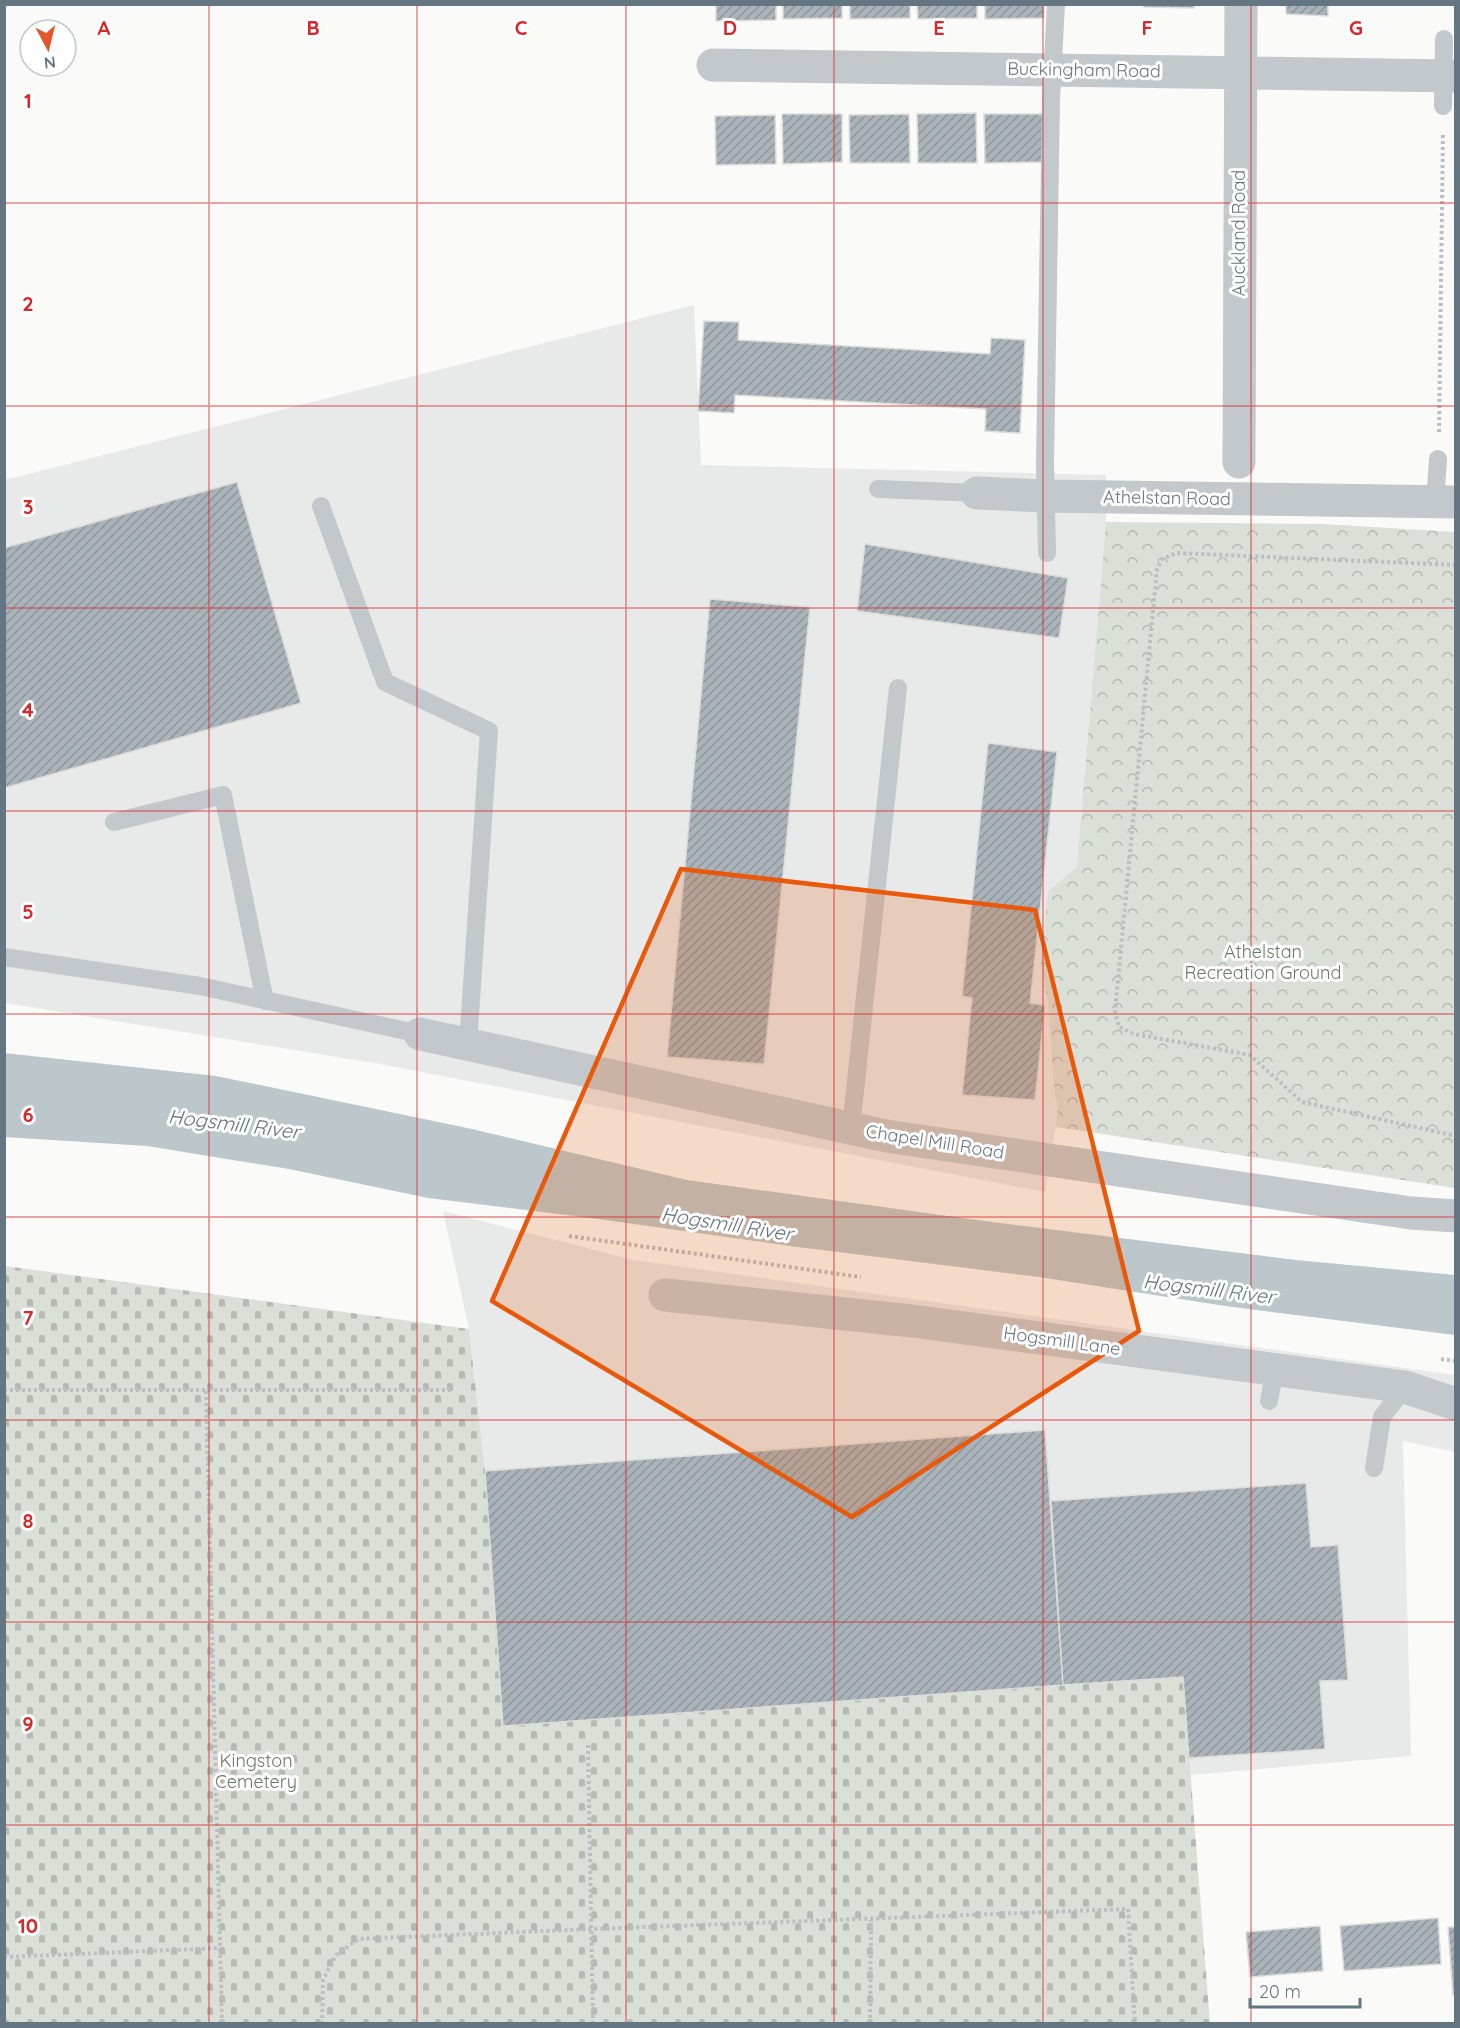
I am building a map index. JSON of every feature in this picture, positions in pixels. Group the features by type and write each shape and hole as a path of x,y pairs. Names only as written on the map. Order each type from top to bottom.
{"street":[{"name":"Auckland Road","path":"1239,462 1241,4"},
{"name":"Buckingham Road","path":"713,65 1239,72 1447,86"},
{"name":"Athelstan Road","path":"977,493 1445,502"},
{"name":"Chapel Mill Road","path":"420,1034 886,1136 1411,1213 1455,1216"},
{"name":"Hogsmill Lane","path":"665,1295 912,1321 1272,1385 1405,1387 1455,1404"}],"lane":[{"path":"1047,553 1045,496 1056,4"},
{"path":"1444,39 1447,86"},
{"path":"1438,459 1445,502"},
{"name":"Athelstan Road","path":"878,489 977,493"},
{"path":"321,506 385,682 489,731 468,1045"},
{"path":"851,1128 898,688"},
{"path":"114,822 223,795 265,1000"},
{"path":"4,957 200,986 420,1034"},
{"path":"1374,1468 1382,1417 1405,1387"}],"path":[{"path":"1438,459 1447,86"},
{"path":"1455,565 1176,553 1162,559 1157,569 1115,1011 1119,1027 1134,1034 1250,1055 1302,1102 1455,1136"},
{"path":"4,1390 454,1390"},
{"path":"206,1391 222,2024"},
{"path":"588,1745 593,2024"},
{"path":"322,2024 323,1980 336,1955 358,1940 1128,1909 1135,2024"},
{"path":"870,2024 871,1920"},
{"path":"4,1958 220,1948"}],"highlighted area":[{"path":"681,869 1035,910 1139,1331 852,1517 492,1301"}],"shaded area":[{"path":"694,305 701,465 1106,475 1106,522 1056,1127 1045,1192 380,1064 5,1003 5,480"},
{"path":"443,1211 633,1260 1455,1375 1455,1452 1403,1441 1411,1756 1190,1775 1183,1677 503,1726 485,1471 469,1329"}],"green space":[{"name":"Athelstan Recreation Ground","path":"1106,522 1324,524 1455,532 1455,1188 1056,1127 1058,1100 1055,1097 1048,1002 1041,964 1048,891 1077,867"},
{"name":"Kingston Cemetery","path":"5,1266 469,1329 485,1471 503,1725 1183,1677 1210,2023 5,2024"}],"water":[{"name":"Hogsmill River","path":"4,1053 216,1076 472,1129 687,1180 969,1219 1296,1260 1455,1275 1455,1335 1225,1306 1039,1277 428,1198 289,1169 147,1146 5,1137"}],"building":[{"path":"716,4 776,4 776,20 716,21"},
{"path":"783,4 842,4 842,18 783,19"},
{"path":"850,4 910,4 910,18 850,19"},
{"path":"917,4 977,4 977,18 918,19"},
{"path":"985,4 1044,4 1044,18 985,19"},
{"path":"1145,4 1194,4 1194,8 1144,7"},
{"path":"1286,4 1328,4 1328,16 1286,14"},
{"path":"976,113 977,163 918,163 917,114"},
{"path":"782,114 842,114 842,162 783,164"},
{"path":"909,114 910,163 850,163 849,115"},
{"path":"984,114 1044,114 1044,162 985,163"},
{"path":"775,115 776,164 716,165 715,116"},
{"path":"704,321 739,322 738,340 990,354 991,338 1025,340 1020,433 985,431 986,409 735,395 734,413 698,411"},
{"path":"237,482 301,703 4,788 4,548"},
{"path":"865,544 1068,578 1059,638 857,611"},
{"path":"710,599 810,607 764,1064 667,1057"},
{"path":"988,743 1057,752 1030,1003 1045,1005 1035,1100 962,1095 972,998 962,996"},
{"path":"1045,1430 1063,1685 503,1726 485,1471"},
{"path":"1306,1483 1311,1547 1338,1545 1348,1680 1320,1681 1325,1749 1189,1758 1183,1677 1063,1685 1051,1501"},
{"path":"1438,1918 1441,1964 1344,1971 1340,1926"},
{"path":"1320,1926 1323,1971 1250,1977 1246,1932"},
{"path":"1448,1927 1456,1927 1456,1995 1453,1995"}]}
